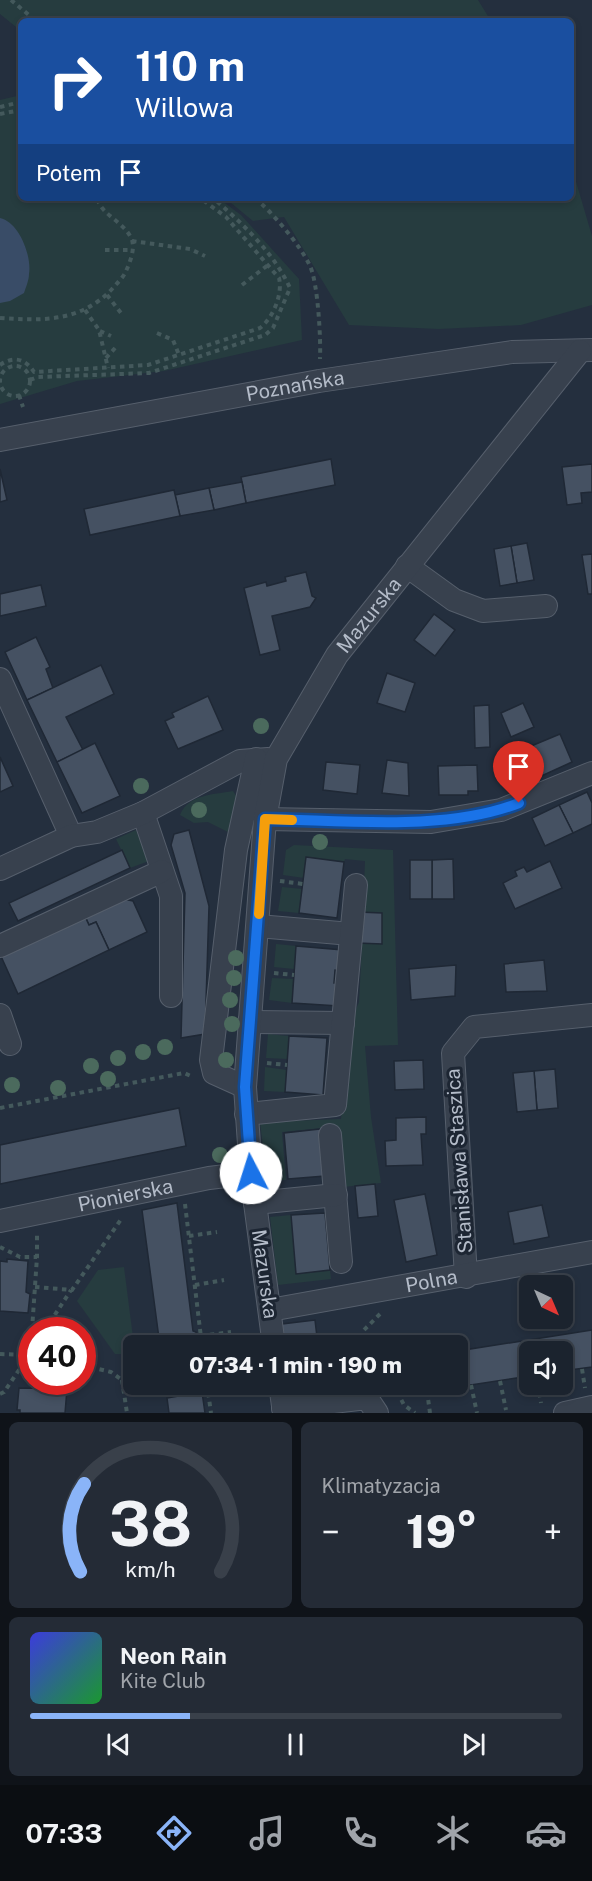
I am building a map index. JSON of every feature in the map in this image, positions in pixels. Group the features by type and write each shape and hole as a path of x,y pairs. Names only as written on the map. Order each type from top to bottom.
{"street":[{"name":"Poznańska","path":"0,440 320,381 512,352 586,350"},
{"name":"Mazurska","path":"273,1335 251,1173 245,1087 265,819 266,759 337,655 407,566 586,350"},
{"path":"407,566 454,600 483,611 546,606"},
{"path":"0,679 71,836"},
{"path":"0,869 71,836 97,832 142,813 240,761 266,759 236,850 211,1060 214,1073 245,1087"},
{"path":"265,819 431,822 501,810 592,773"},
{"path":"142,813 171,896 171,996"},
{"path":"0,946 162,871"},
{"path":"246,1114 335,1105 356,885"},
{"path":"258,926 351,934"},
{"path":"0,1015 10,1044"},
{"name":"Stanisława Staszica","path":"466,1277 453,1053 474,1027 592,1015"},
{"path":"249,1022 343,1023"},
{"path":"330,1135 341,1262"},
{"name":"Pionierska","path":"0,1221 209,1178 251,1173"},
{"name":"Mazurska","path":"255,1203 336,1195"},
{"name":"Polna","path":"270,1310 466,1277 592,1252"},
{"path":"282,1395 284,1411 367,1398 377,1413"},
{"path":"565,1413 589,1402"}],"path":[{"path":"11,0 32,18"},
{"path":"0,107 18,103"},
{"path":"0,114 18,111"},
{"path":"0,318 40,321 71,316 85,310 107,295 124,277 132,257 132,241 120,223 107,213 99,201"},
{"path":"0,366 13,359 22,360 34,372 148,365 260,328 267,322 282,288 279,278 226,217 204,201"},
{"path":"30,380 38,377 149,373 265,335 273,328 290,288 283,272 237,218 217,201"},
{"path":"259,201 271,211 311,267 321,336 320,381"},
{"path":"132,241 190,249 205,256"},
{"path":"105,250 132,250"},
{"path":"242,285 268,265"},
{"path":"107,295 121,313"},
{"path":"85,310 99,330 108,368"},
{"path":"99,330 111,336"},
{"path":"157,333 173,340 179,355"},
{"path":"105,358 116,347"},
{"path":"11,366 26,370 30,380 27,390 19,395 9,395 1,387 2,375 11,366"},
{"path":"19,395 23,407"},
{"path":"278,880 303,884"},
{"path":"268,973 294,975"},
{"path":"260,1062 287,1065"},
{"path":"0,1108 184,1073 201,1081"},
{"path":"184,1194 201,1335"},
{"path":"54,1317 125,1215"},
{"path":"33,1317 38,1257 36,1227"},
{"path":"189,1236 217,1232"},
{"path":"0,1247 20,1257 38,1257"},
{"path":"195,1285 224,1280"},
{"path":"35,1287 72,1290"},
{"path":"366,1335 364,1330 381,1313"},
{"path":"208,1335 231,1332"},
{"path":"0,1354 18,1354"},
{"path":"96,1368 111,1372 122,1380 127,1413"},
{"path":"582,1369 589,1402"},
{"path":"0,1394 4,1392 18,1372"},
{"path":"500,1381 506,1410"},
{"path":"471,1385 477,1413"},
{"path":"209,1395 211,1413"},
{"path":"399,1395 404,1405 415,1413"},
{"path":"427,1395 430,1413"},
{"path":"540,1395 541,1404"}],"green space":[{"path":"0,0 478,0 489,18 18,18 18,29 0,14"},
{"path":"18,96 18,201 222,201 241,215 299,279 302,340 164,371 77,381 0,404 0,100"},
{"path":"574,175 592,236 592,305 521,325 439,329 349,325 284,217 253,221 229,201 574,201"},
{"path":"233,791 240,802 232,834 208,822 194,823 180,815 184,808 195,799"},
{"path":"136,830 149,861 130,868 116,839"},
{"path":"294,845 393,850 398,1045 365,1046 371,1117 381,1183 343,1187 332,1127 282,1132 286,1180 267,1181 260,1122 341,1119 347,1031 359,1002 362,944 382,944 382,913 363,912 365,861 345,859 344,862 307,857 304,878 283,875 286,850"},
{"path":"282,887 302,889 299,913 278,911"},
{"path":"276,944 296,946 294,969 274,967"},
{"path":"272,978 293,979 292,1003 269,1000"},
{"path":"268,1034 289,1036 288,1059 266,1058"},
{"path":"265,1067 287,1070 285,1092 264,1091"},
{"path":"291,1215 296,1273 330,1270 331,1279 278,1285 270,1217"},
{"path":"124,1267 133,1335 123,1335 123,1354 115,1354 96,1328 96,1317 88,1317 77,1301 98,1270"}],"water":[{"path":"0,218 13,226 23,241 29,267 24,293 10,301 0,303"}],"building":[{"path":"331,459 335,485 246,503 241,477"},
{"path":"592,464 592,492 581,493 582,503 567,505 562,467"},
{"path":"0,469 7,500 0,502"},
{"path":"242,482 246,503 214,510 209,488"},
{"path":"209,488 214,510 180,516 175,495"},
{"path":"174,490 180,516 90,535 84,509"},
{"path":"527,543 534,580 517,583 511,546"},
{"path":"511,546 517,583 500,586 494,549"},
{"path":"592,554 592,594 588,594 582,555"},
{"path":"306,572 312,596 316,598 310,607 272,616 280,650 260,655 244,588 266,582 267,586 286,581 285,577"},
{"path":"41,585 46,606 0,616 0,594"},
{"path":"434,614 455,630 435,656 414,640"},
{"path":"36,637 50,667 46,669 53,688 27,700 5,652"},
{"path":"101,665 114,694 66,717 83,750 57,762 27,700"},
{"path":"387,673 415,683 405,712 377,703"},
{"path":"208,696 223,730 178,749 165,721 174,717 172,713"},
{"path":"523,703 534,727 511,737 501,713"},
{"path":"489,705 490,747 475,748 474,706"},
{"path":"560,734 572,762 537,778 524,749"},
{"path":"95,743 120,796 82,813 57,762"},
{"path":"0,757 13,786 0,792"},
{"path":"387,760 408,763 409,796 382,793"},
{"path":"326,762 360,765 357,794 323,790"},
{"path":"477,765 478,791 468,791 468,795 439,795 438,766"},
{"path":"587,792 592,803 592,824 573,833 559,805"},
{"path":"559,805 573,833 545,846 532,818"},
{"path":"189,830 209,906 205,1034 181,1038 185,893 171,845 174,834"},
{"path":"122,850 130,868 18,921 9,903"},
{"path":"306,857 344,862 337,918 299,913"},
{"path":"453,859 454,899 432,899 432,860"},
{"path":"410,860 432,860 432,899 410,899"},
{"path":"550,861 562,888 515,909 503,883 517,876 515,871 524,867 527,872"},
{"path":"114,897 133,901 147,932 109,950 96,922 89,925 83,912"},
{"path":"83,912 89,925 96,922 109,950 18,994 0,954"},
{"path":"358,912 382,913 382,944 357,943"},
{"path":"296,946 343,950 341,971 335,970 334,983 340,983 339,1006 292,1003"},
{"path":"544,960 547,991 506,992 504,964"},
{"path":"456,965 455,996 411,1000 409,969"},
{"path":"289,1036 327,1038 323,1095 285,1092"},
{"path":"423,1060 424,1089 395,1090 394,1061"},
{"path":"555,1069 558,1108 537,1110 534,1071"},
{"path":"534,1071 537,1110 517,1112 513,1073"},
{"path":"179,1108 186,1146 0,1184 0,1145"},
{"path":"426,1117 426,1134 421,1134 423,1165 386,1166 385,1141 396,1140 396,1118"},
{"path":"320,1129 325,1176 288,1179 284,1133"},
{"path":"375,1184 378,1216 358,1218 355,1186"},
{"path":"425,1194 437,1255 406,1262 394,1200"},
{"path":"177,1203 193,1331 196,1335 159,1335 142,1210"},
{"path":"542,1205 549,1237 514,1244 508,1212"},
{"path":"325,1213 330,1270 296,1274 291,1215"},
{"path":"7,1259 28,1261 26,1292 30,1294 28,1313 0,1311 0,1261 7,1262"},
{"path":"315,1320 317,1335 283,1335 282,1324"},
{"path":"592,1330 592,1367 573,1370 573,1341 522,1341"},
{"path":"519,1341 519,1378 468,1385 468,1349"},
{"path":"18,1395 66,1395 65,1413 20,1413 20,1410 17,1410"},
{"path":"202,1395 205,1413 169,1413 167,1398"}],"slow traffic":[{"path":"259,914 265,819 292,820"}],"route":[{"path":"251,1173 245,1087 265,819 431,822 501,810 519,803"}]}
